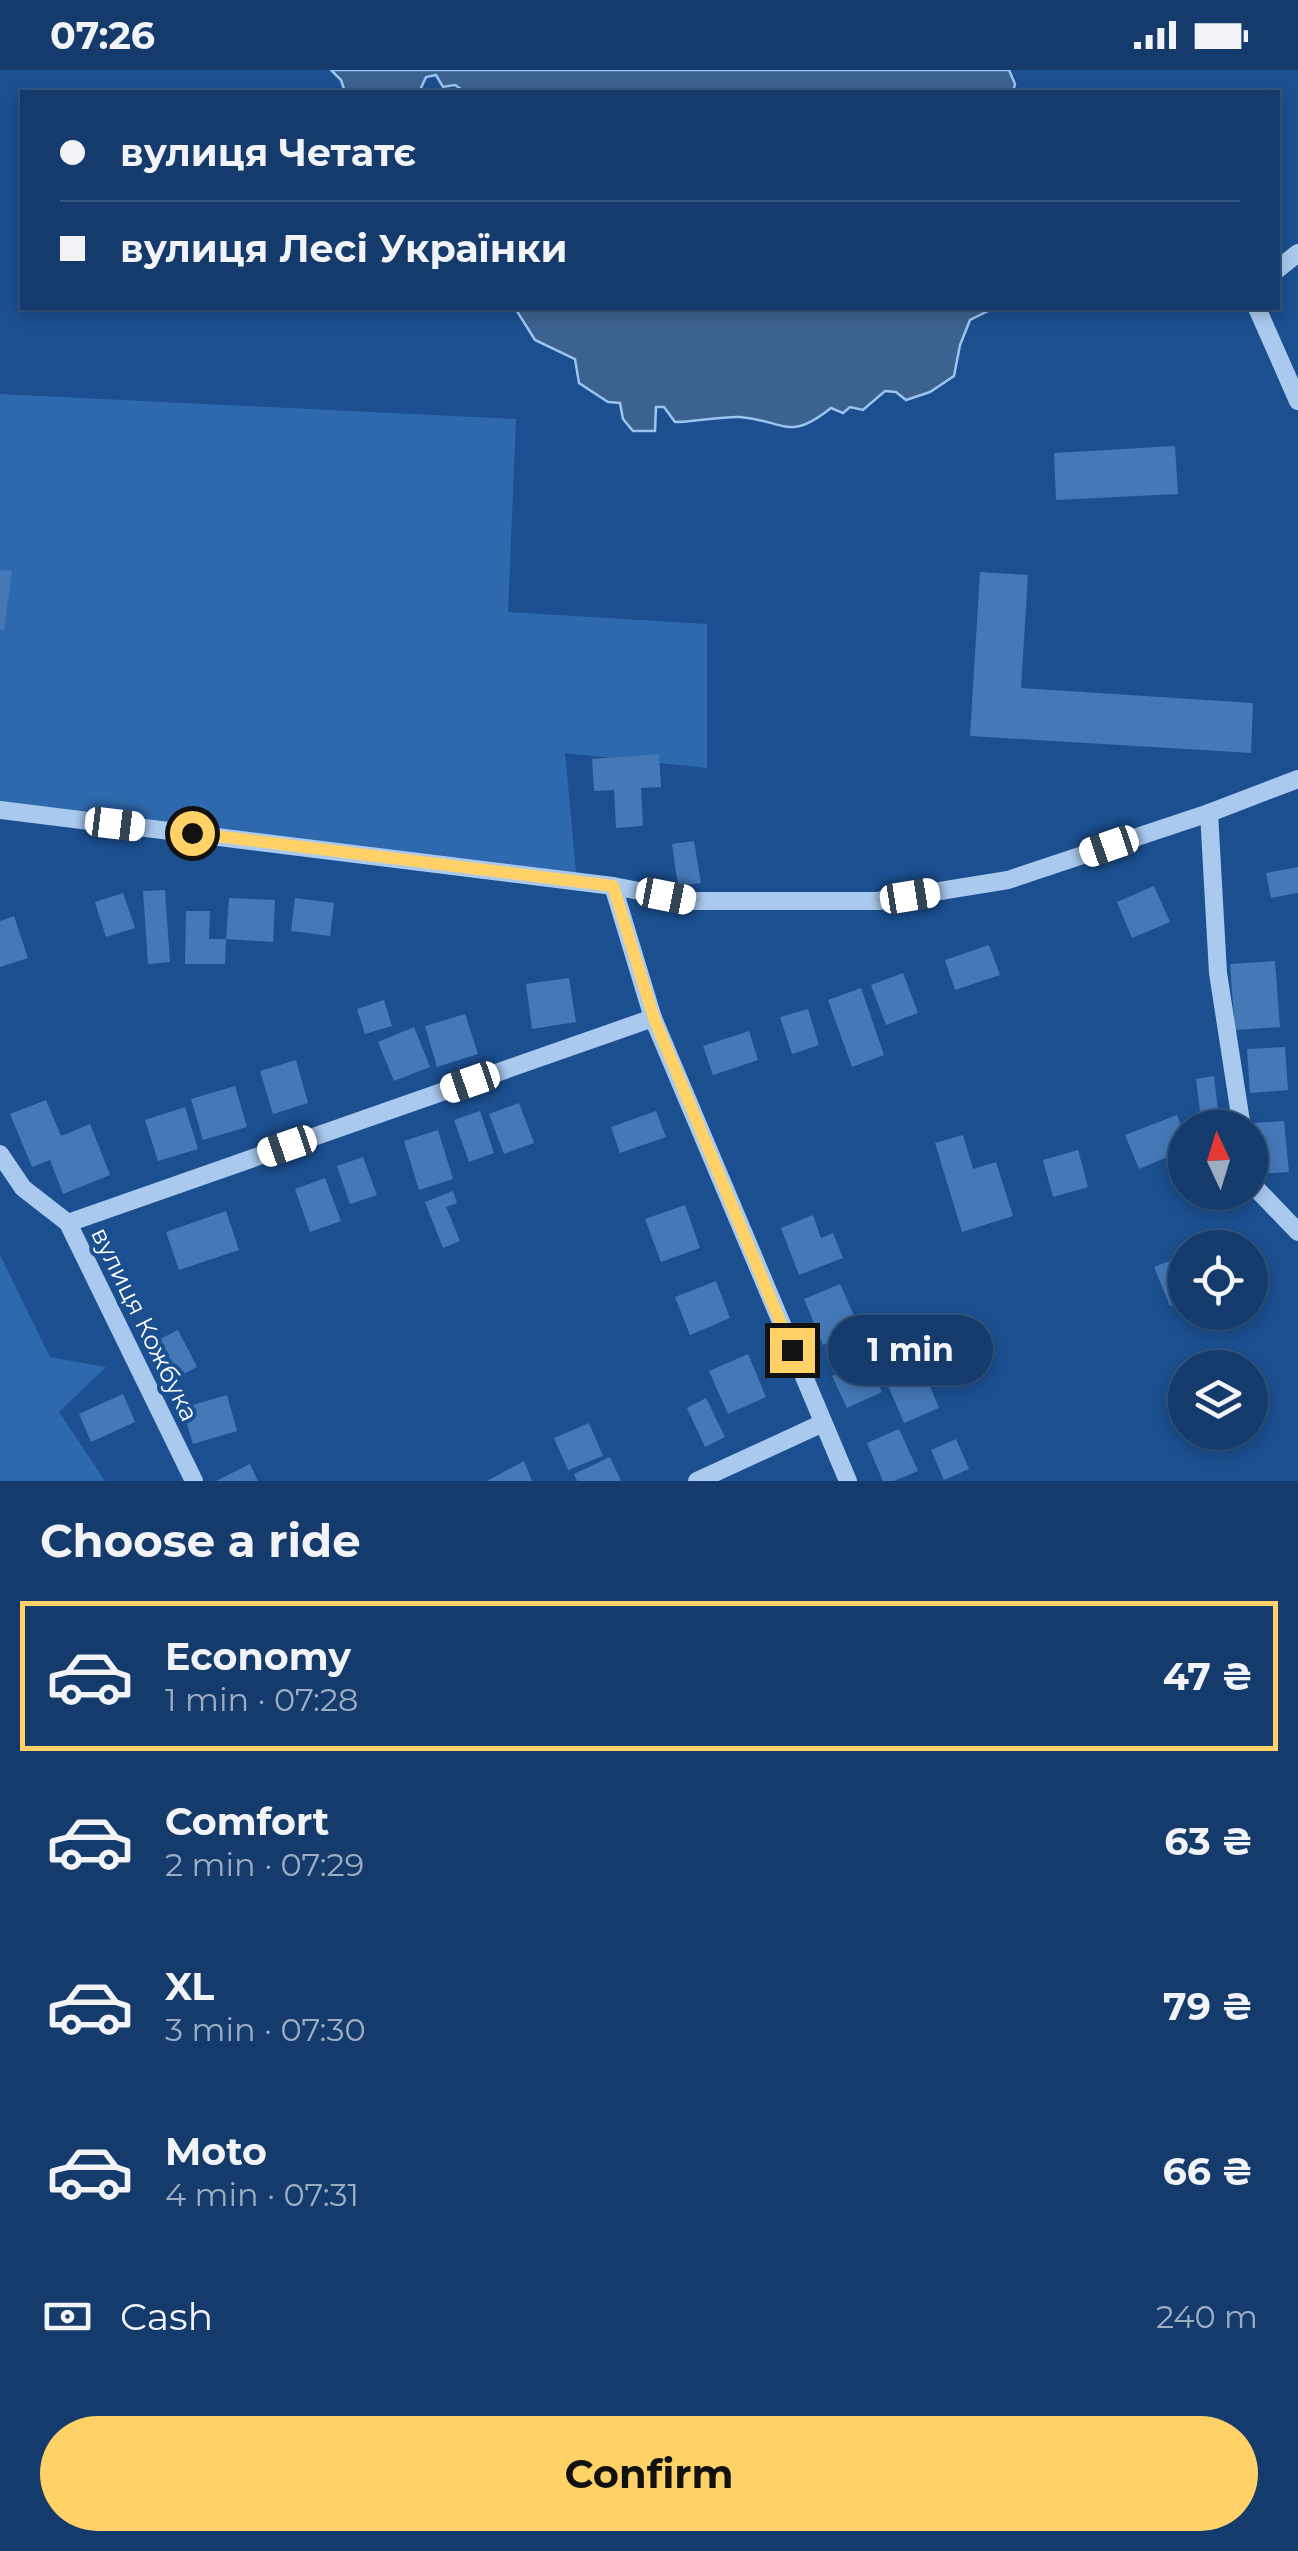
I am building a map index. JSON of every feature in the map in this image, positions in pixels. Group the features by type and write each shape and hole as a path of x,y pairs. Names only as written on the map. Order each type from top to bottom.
{"street":[{"path":"1258,310 1298,401"},
{"path":"0,810 613,886 692,900 878,901 1008,880 1209,814 1298,779"},
{"path":"1209,814 1218,973 1239,1110"},
{"path":"613,886 654,1018 848,1481"},
{"path":"68,1224 654,1018"},
{"name":"вулиця Кожбука","path":"0,1154 22,1188 68,1224 194,1481"},
{"path":"1268,1201 1298,1232"},
{"path":"697,1481 823,1423"}],"shaded area":[{"path":"331,70 1009,70 1015,84 1014,90 462,90 455,85 443,87 436,75 426,77 420,90 344,90"},
{"path":"516,310 988,310 970,320 954,376 930,392 906,400 896,392 885,391 863,410 850,407 843,413 831,408 795,427 740,417 675,422 664,407 656,407 655,431 633,431 623,419 620,403 608,402 579,383 575,359 535,340"},
{"path":"0,394 516,419 508,612 707,624 707,768 565,753 577,882 0,806"},
{"path":"0,1255 50,1357 106,1367 59,1412 105,1481 0,1481"}],"building":[{"path":"1175,446 1178,494 1056,500 1054,453"},
{"path":"0,570 12,571 4,630 0,630"},
{"path":"980,572 1028,575 1021,688 1253,703 1251,753 970,736"},
{"path":"659,754 661,787 641,788 643,826 616,828 614,790 594,791 592,759"},
{"path":"694,841 701,883 678,886 672,844"},
{"path":"1298,867 1298,893 1271,898 1266,873"},
{"path":"1154,886 1170,922 1132,938 1117,902"},
{"path":"165,890 170,962 148,964 143,891"},
{"path":"123,893 135,928 106,937 95,902"},
{"path":"229,898 275,900 273,942 226,939"},
{"path":"295,898 334,903 330,936 291,931"},
{"path":"186,911 210,911 209,939 226,939 225,964 185,964"},
{"path":"14,916 28,958 0,967 0,921"},
{"path":"989,945 1000,975 955,990 945,960"},
{"path":"1275,961 1280,1027 1235,1030 1230,964"},
{"path":"903,973 918,1013 886,1025 871,985"},
{"path":"569,978 576,1022 532,1029 526,984"},
{"path":"861,988 884,1055 852,1067 828,1000"},
{"path":"384,1000 392,1026 365,1034 357,1009"},
{"path":"808,1009 819,1045 792,1054 780,1017"},
{"path":"465,1014 478,1054 437,1067 425,1026"},
{"path":"414,1027 430,1067 394,1081 378,1042"},
{"path":"749,1031 758,1060 713,1075 703,1046"},
{"path":"1285,1047 1288,1090 1250,1093 1247,1049"},
{"path":"296,1060 308,1103 273,1114 260,1071"},
{"path":"1214,1076 1218,1110 1200,1110 1196,1079"},
{"path":"235,1086 247,1127 203,1140 191,1099"},
{"path":"46,1100 61,1136 90,1124 110,1175 63,1194 50,1160 32,1167 10,1114"},
{"path":"519,1103 534,1143 504,1154 489,1114"},
{"path":"185,1107 198,1149 158,1161 145,1120"},
{"path":"480,1111 494,1153 469,1162 454,1120"},
{"path":"656,1111 666,1137 620,1153 611,1127"},
{"path":"1168,1118 1168,1157 1139,1169 1125,1135"},
{"path":"1284,1121 1289,1172 1268,1173 1268,1122"},
{"path":"438,1130 453,1179 419,1190 404,1141"},
{"path":"963,1135 973,1169 996,1162 1013,1216 962,1232 935,1143"},
{"path":"1078,1150 1088,1187 1053,1197 1043,1160"},
{"path":"363,1157 377,1195 350,1204 337,1166"},
{"path":"325,1178 341,1221 310,1232 295,1189"},
{"path":"453,1191 457,1203 446,1207 460,1241 443,1248 425,1202"},
{"path":"685,1205 700,1248 661,1262 645,1219"},
{"path":"226,1211 239,1250 179,1270 166,1232"},
{"path":"813,1215 821,1238 833,1233 843,1258 799,1275 781,1228"},
{"path":"1168,1262 1168,1301 1154,1267"},
{"path":"716,1281 730,1318 690,1335 675,1297"},
{"path":"840,1284 860,1329 823,1345 804,1299"},
{"path":"178,1330 197,1367 165,1384 146,1346"},
{"path":"913,1347 939,1408 904,1423 878,1362"},
{"path":"748,1354 766,1397 728,1414 709,1371"},
{"path":"867,1360 882,1392 847,1408 832,1376"},
{"path":"123,1394 135,1422 91,1442 79,1414"},
{"path":"227,1395 237,1431 193,1444 182,1408"},
{"path":"706,1398 725,1437 705,1447 687,1408"},
{"path":"589,1423 603,1456 568,1470 554,1438"},
{"path":"899,1429 918,1471 894,1481 883,1481 867,1443"},
{"path":"956,1439 969,1469 944,1480 931,1450"},
{"path":"610,1457 621,1481 577,1481 574,1474"},
{"path":"524,1461 532,1481 487,1481"},
{"path":"250,1464 258,1481 216,1481"}],"route":[{"path":"192,833 613,886 654,1018 792,1350"}]}
